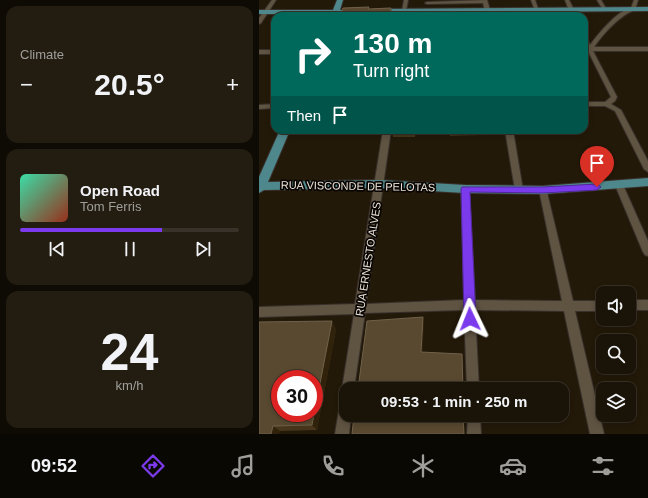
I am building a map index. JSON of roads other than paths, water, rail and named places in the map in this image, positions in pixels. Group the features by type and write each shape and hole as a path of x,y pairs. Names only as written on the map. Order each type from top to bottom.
{"main road":[{"path":"336,12 341,0"},
{"path":"582,12 609,9 633,4 646,9"},
{"path":"504,12 537,10 561,12"},
{"path":"260,187 283,134"},
{"name":"RUA VISCONDE DE PELOTAS","path":"260,187 379,184 465,189 543,190 648,182"}],"street":[{"path":"259,22 262,12 274,0"},
{"path":"405,12 406,0"},
{"path":"533,0 537,10"},
{"path":"567,0 573,12"},
{"path":"599,0 609,9 618,11 622,14"},
{"path":"427,3 486,1 488,12"},
{"path":"588,48 633,4"},
{"path":"588,38 597,39"},
{"path":"588,49 648,49"},
{"path":"588,51 614,97 613,100 606,104"},
{"path":"259,52 271,52"},
{"path":"588,104 606,104 617,110 648,169"},
{"path":"259,107 271,106"},
{"name":"RUA ERNESTO ALVES","path":"349,382 386,134"},
{"path":"510,134 519,190"},
{"path":"619,185 648,252"},
{"path":"465,189 473,382"},
{"path":"543,190 597,434"},
{"path":"259,312 469,305 596,306"},
{"path":"636,306 648,305"},
{"path":"341,434 343,422"},
{"path":"474,422 474,434"}]}
